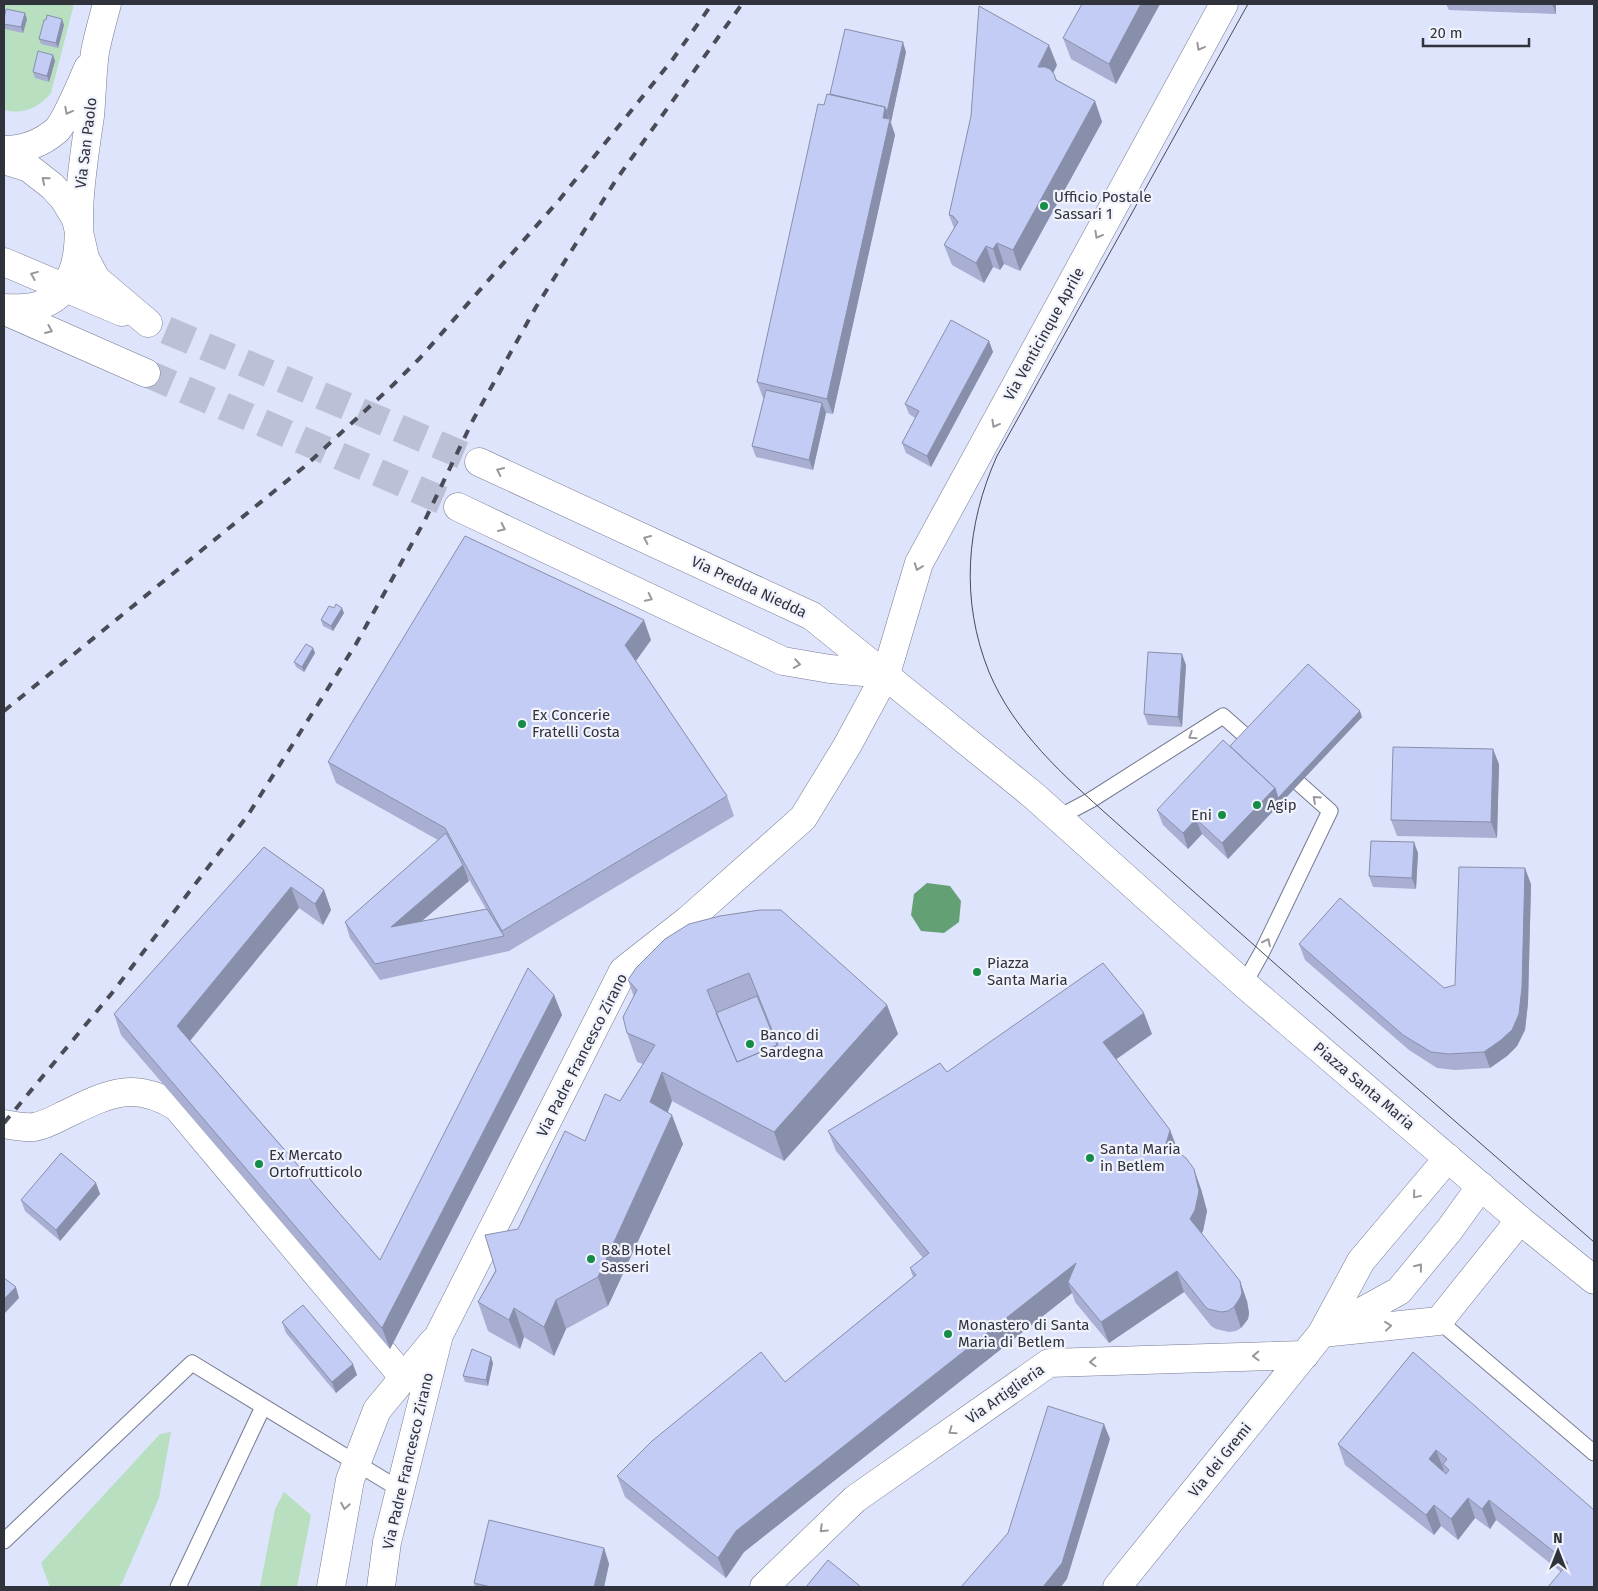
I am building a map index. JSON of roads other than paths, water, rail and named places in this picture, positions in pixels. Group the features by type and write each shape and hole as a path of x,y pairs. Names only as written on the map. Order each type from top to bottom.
{"main road":[{"name":"Via San Paolo","path":"80,235 80,196 96,50 107,4"},
{"name":"Via Venticinque Aprile","path":"886,674 918,563 1224,4"},
{"name":"Via San Paolo","path":"4,150 17,149 40,142 58,129 96,50"},
{"path":"4,160 29,168 52,186 64,199 76,219 85,258 96,279 157,326 4,262"},
{"path":"4,309 25,309 44,304 58,296 65,288 75,268 80,235"},
{"path":"4,309 146,373"},
{"name":"Via Predda Niedda","path":"479,462 812,616 886,674"},
{"path":"458,507 783,661 830,669 886,674"},
{"name":"Piazza Santa Maria","path":"886,674 1058,817 1244,984 1520,1220 1594,1280"},
{"name":"Via Padre Francesco Zirano","path":"381,1587 387,1542 399,1489 439,1335 623,971 688,920 803,818 847,746 886,674"},
{"path":"4,1124 22,1127 44,1125 100,1098 116,1093 133,1092 149,1094 166,1100 177,1107 404,1378"},
{"name":"Via dei Gremi","path":"1117,1587 1322,1334 1361,1261 1448,1158"},
{"name":"Via dei Gremi","path":"1322,1334 1399,1290 1450,1229 1481,1186"},
{"path":"1322,1334 1439,1320 1520,1220"},
{"name":"Via Padre Francesco Zirano","path":"331,1587 350,1480 377,1410 439,1335"},
{"name":"Via Artiglieria","path":"764,1587 855,1499 1049,1364 1304,1355"}],"lane":[{"path":"1058,817 1091,800 1223,716 1330,811 1262,952 1244,984"},
{"path":"1439,1320 1594,1453"},
{"path":"4,1541 192,1363 399,1489"},
{"path":"178,1587 263,1407"}],"tunnel":[{"path":"166,330 479,462"},
{"path":"146,373 458,507"}],"tram line":[{"path":"1248,4 997,456 979,509 970,563 974,618 980,645 999,694 1026,733 1058,769 1251,942 1594,1242"}],"railway":[{"path":"4,711 304,467 393,385 420,358 560,199 673,59 712,4"},
{"path":"4,1123 112,993 248,815 356,644 425,520 473,420 536,307 616,180 742,4"}],"place":[{"name":"Ufficio Postale Sassari 1","path":"1044,206"},
{"name":"Ex Concerie Fratelli Costa","path":"522,724"},
{"name":"Agip","path":"1257,805"},
{"name":"Eni","path":"1222,815"},
{"name":"Piazza Santa Maria","path":"977,972"},
{"name":"Banco di Sardegna","path":"750,1044"},
{"name":"Santa Maria in Betlem","path":"1090,1158"},
{"name":"Ex Mercato Ortofrutticolo","path":"259,1164"},
{"name":"B&B Hotel Sasseri","path":"591,1259"},
{"name":"Monastero di Santa Maria di Betlem","path":"948,1334"}]}
